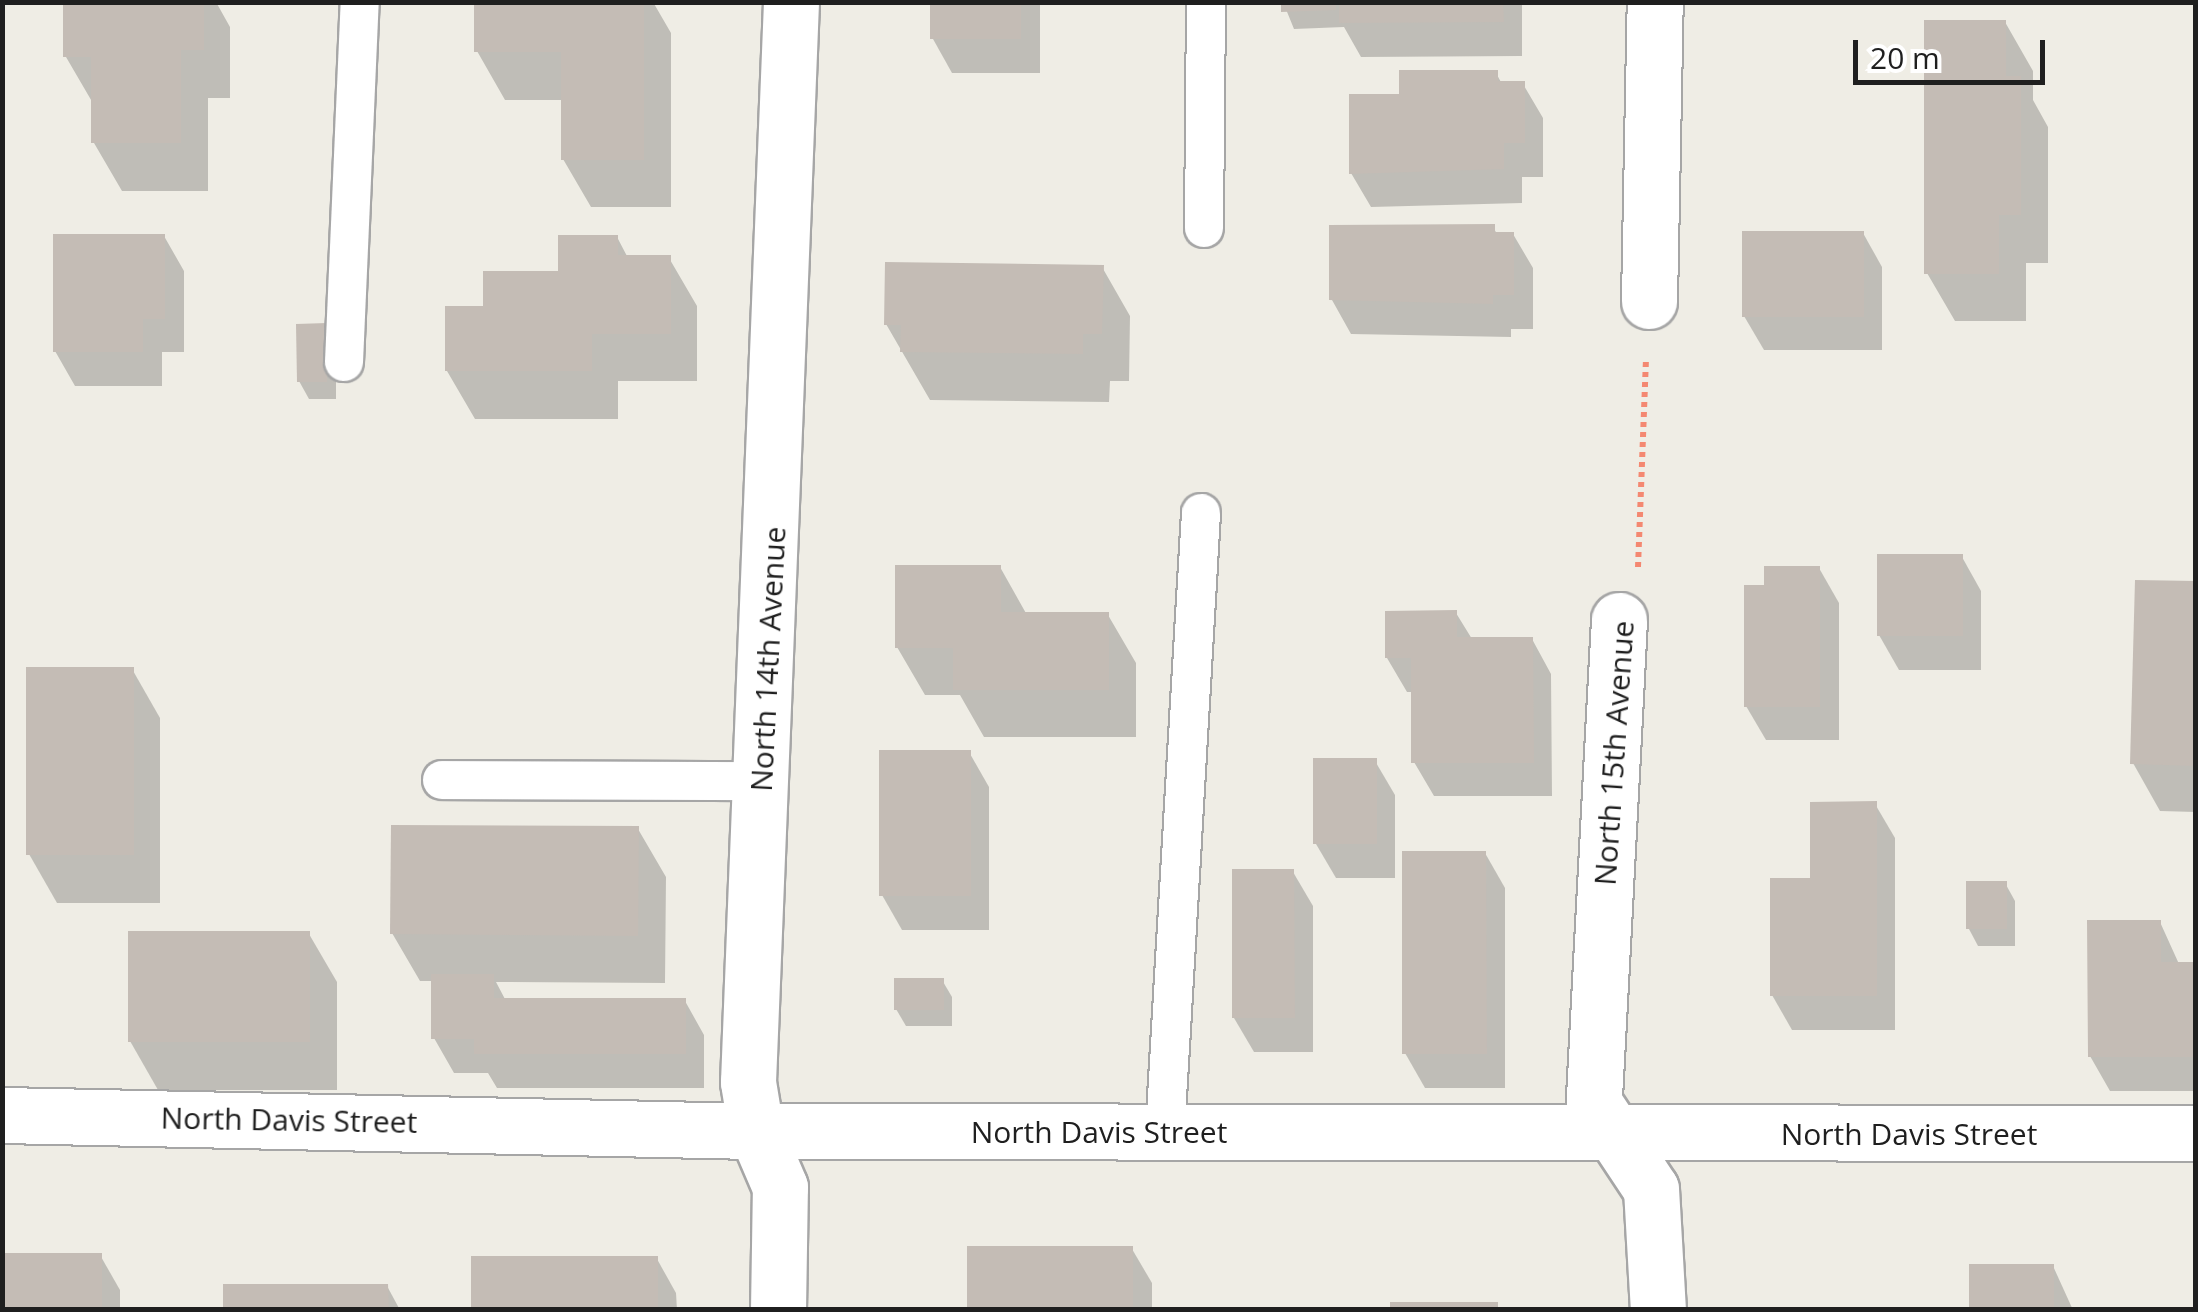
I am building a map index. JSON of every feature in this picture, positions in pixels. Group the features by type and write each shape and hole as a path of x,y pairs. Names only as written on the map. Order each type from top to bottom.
{"street":[{"name":"North 14th Avenue","path":"778,1310 780,1187 756,1131 748,1082 791,2"},
{"path":"1650,302 1655,2"},
{"name":"North 15th Avenue","path":"1619,620 1594,1104 1656,1208 1658,1310"},
{"name":"North Davis Street","path":"2,1115 756,1131 2196,1133"}],"lane":[{"path":"344,362 360,2"},
{"path":"1204,228 1206,2"},
{"path":"1165,1132 1200,513"},
{"path":"442,780 762,781"}],"path":[{"name":"North 15th Avenue","path":"1619,620 1642,557 1650,302"}],"building":[{"path":"63,2 204,2 204,50 181,50 181,143 91,143 91,57 63,57"},
{"path":"474,2 644,2 644,160 561,160 561,52 474,52"},
{"path":"930,2 1021,2 1021,39 930,39"},
{"path":"1281,2 1336,2 1336,10 1281,12"},
{"path":"1339,2 1503,2 1504,22 1339,23"},
{"path":"1924,20 2006,20 2006,76 2021,76 2021,215 1999,215 1999,274 1924,274"},
{"path":"1399,70 1498,70 1498,81 1525,81 1525,143 1504,143 1504,169 1349,174 1349,94 1399,94"},
{"path":"1495,224 1495,232 1514,232 1514,295 1493,295 1493,304 1329,300 1329,225"},
{"path":"1742,231 1864,231 1864,317 1742,317"},
{"path":"53,234 165,234 165,319 143,319 143,352 53,352"},
{"path":"558,235 618,235 618,255 671,255 671,334 592,334 592,371 445,371 445,306 483,306 483,271 558,271"},
{"path":"885,262 1104,265 1102,334 1083,334 1083,354 900,352 901,325 884,325"},
{"path":"327,323 327,382 297,382 296,324"},
{"path":"1877,554 1963,554 1963,636 1877,636"},
{"path":"895,565 1001,565 1001,612 1109,612 1109,690 953,690 953,648 895,648"},
{"path":"1764,566 1820,566 1820,707 1744,707 1744,585 1764,585"},
{"path":"2135,580 2196,581 2196,766 2130,764"},
{"path":"1457,610 1457,637 1533,637 1534,763 1411,763 1411,658 1385,658 1385,611"},
{"path":"26,667 134,667 134,855 26,855"},
{"path":"879,750 971,750 971,896 879,896"},
{"path":"1313,758 1377,758 1377,844 1313,844"},
{"path":"1877,801 1877,996 1770,996 1770,878 1810,878 1810,802"},
{"path":"391,825 639,826 638,936 390,934"},
{"path":"1402,851 1486,851 1487,1054 1402,1054"},
{"path":"1232,869 1294,869 1295,1018 1232,1018"},
{"path":"1966,881 2007,881 2007,929 1966,929"},
{"path":"2087,920 2161,920 2161,962 2196,962 2196,1057 2088,1057"},
{"path":"128,931 310,931 310,1042 128,1042"},
{"path":"431,974 494,974 494,998 686,998 686,1054 474,1054 474,1039 431,1039"},
{"path":"894,978 944,978 944,1010 894,1010"},
{"path":"967,1246 1133,1246 1133,1310 967,1310"},
{"path":"5,1253 102,1253 102,1310 5,1310"},
{"path":"471,1256 658,1256 658,1310 471,1310"},
{"path":"1969,1264 2054,1264 2054,1310 1969,1310"},
{"path":"223,1284 388,1284 389,1310 223,1310"},
{"path":"1390,1302 1498,1302 1498,1310 1390,1310"}]}
